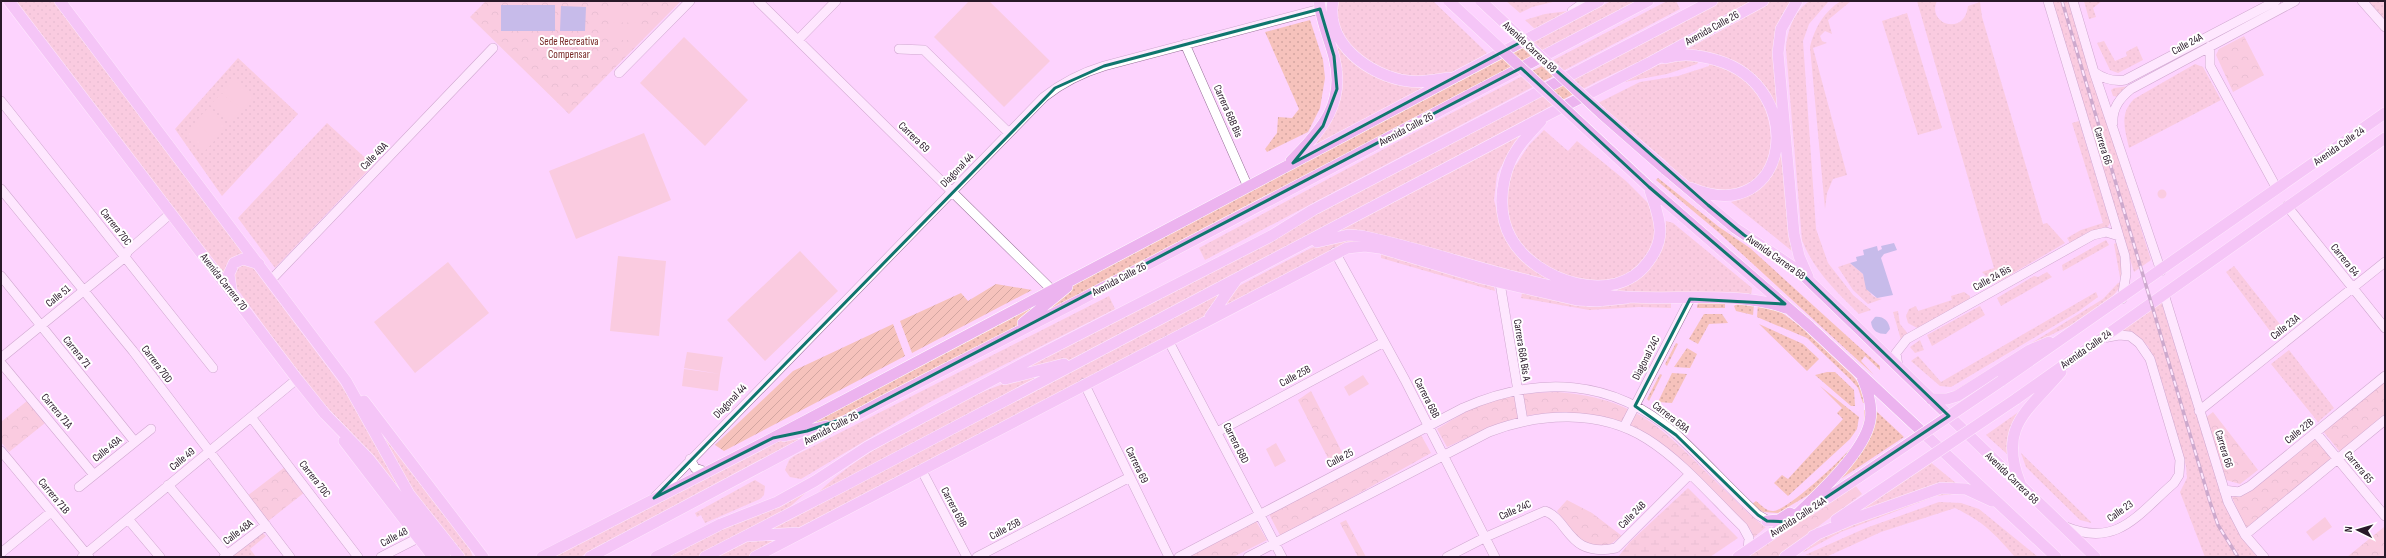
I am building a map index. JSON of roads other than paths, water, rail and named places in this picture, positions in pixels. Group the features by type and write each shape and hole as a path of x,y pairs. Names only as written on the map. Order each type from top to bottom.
{"main road":[{"name":"Avenida Carrera 70","path":"9,1 170,214 325,414 459,557"},
{"name":"Avenida Carrera 70","path":"60,1 260,264 346,381 412,508 445,557"},
{"path":"1333,1 1331,18 1334,31 1347,49 1365,65 1384,74 1409,82 1430,81 1458,76"},
{"name":"Avenida Carrera 68","path":"1449,1 1649,187 1792,311 1860,373 2056,557"},
{"name":"Avenida Carrera 68","path":"1481,1 1601,113 1680,182 1735,228 1784,259 1809,279 2021,487 2095,557"},
{"name":"Avenida Calle 26","path":"542,557 773,438 1599,1"},
{"name":"Avenida Calle 26","path":"590,557 860,413 1648,1"},
{"path":"656,557 721,524 777,502 867,447 1271,236 1313,210 1712,1"},
{"name":"Avenida Calle 26","path":"705,557 1649,63 1763,1"},
{"path":"1796,1 1781,29 1778,64 1794,234 1799,256 1809,279"},
{"path":"1284,168 1319,131 1335,98 1336,67 1320,5"},
{"path":"1649,63 1683,54 1701,56 1734,66 1755,82 1775,115 1777,142 1775,155 1768,172 1756,185 1744,192 1722,195 1699,192 1680,182"},
{"name":"Avenida Calle 24","path":"1859,477 2001,382 2068,334 2122,299 2385,113"},
{"path":"1549,114 1516,151 1506,172 1503,187 1502,211 1511,238 1530,260 1555,275 1591,286 1611,286 1632,278 1647,264 1659,238 1659,221 1649,187"},
{"name":"Avenida Calle 24","path":"1785,557 1797,552 1813,536 2016,399 2385,138"},
{"path":"1288,252 1336,237 1362,236 1500,274 1576,291 1627,298"},
{"path":"755,557 1335,252 1352,247 1371,246 1500,283 1577,300 1597,301 1627,298 1755,300 1792,311"},
{"path":"231,292 229,274 234,263 240,260 248,260 260,264"},
{"path":"988,347 1036,314 1080,275"},
{"path":"1210,318 1237,278"},
{"path":"1931,399 1947,399 1957,396 2030,350 2068,334"},
{"path":"2021,487 2012,456 2016,426 2024,413 2073,358"},
{"path":"974,390 1005,378 1080,360"},
{"path":"1786,524 1821,491 1855,452 1867,432 1871,407 1866,387 1860,373"},
{"path":"346,381 377,416 479,555"},
{"path":"773,438 814,429 860,413"},
{"path":"325,414 433,557"},
{"path":"779,519 808,497 844,462"},
{"name":"Avenida Calle 24A","path":"1738,557 1859,477"},
{"path":"1813,536 1853,518 1941,488 1970,490 2007,510"},
{"path":"1767,521 1782,518 1821,491"},
{"path":"744,536 801,533"}],"street":[{"path":"619,73 690,1"},
{"name":"Carrera 69","path":"758,1 1052,290"},
{"path":"798,40 836,1"},
{"path":"1320,5 1328,1"},
{"path":"1544,30 1586,1"},
{"name":"Carrera 66","path":"2048,1 2119,236 2126,265 2122,299"},
{"name":"Carrera 66","path":"2072,1 2094,72 2161,271"},
{"name":"Calle 24A","path":"2094,72 2107,79 2125,80 2276,1"},
{"name":"Calle 24A","path":"2113,128 2114,110 2126,93 2142,82 2295,1"},
{"path":"2362,1 2385,27"},
{"name":"Diagonal 44","path":"654,498 690,459 1044,96 1072,77 1104,66 1320,5"},
{"name":"Carrera 68B Bis","path":"1185,44 1248,187"},
{"path":"2210,46 2210,66"},
{"name":"Calle 49A","path":"271,280 493,48"},
{"path":"899,49 924,50 1009,133"},
{"path":"2189,57 2197,57 2210,66 2277,189"},
{"name":"Carrera 70C","path":"1,100 125,254 213,368"},
{"name":"Carrera 70D","path":"1,189 83,288 290,557"},
{"name":"Carrera 64","path":"2287,206 2385,328"},
{"name":"Calle 51","path":"1,358 125,254 170,214"},
{"name":"Calle 24 Bis","path":"1898,366 1896,353 1907,339 2093,235 2108,232 2119,236"},
{"name":"Carrera 68B","path":"1335,252 1428,425 1495,557"},
{"name":"Calle 23A","path":"2199,410 2385,262"},
{"name":"Carrera 71","path":"1,276 135,442"},
{"name":"Carrera 68A Bis A","path":"1500,283 1516,390 1523,421"},
{"name":"Carrera 66","path":"2164,294 2224,490 2233,514 2245,535 2264,557"},
{"name":"Diagonal 24C","path":"1624,427 1690,299"},
{"name":"Calle 51","path":"1,353 40,324"},
{"name":"Calle 23","path":"2063,526 2090,535 2100,535 2116,531 2127,525 2174,484 2179,475 2180,460 2154,373 2145,350 2130,336 2119,335 2100,339"},
{"name":"Carrera 68D","path":"1168,340 1282,557"},
{"name":"Calle 25B","path":"1217,432 1384,342"},
{"name":"Carrera 71A","path":"1,363 94,475"},
{"name":"Calle 22B","path":"2224,490 2235,492 2243,490 2316,433 2385,376"},
{"name":"Calle 49","path":"86,556 128,519 297,379"},
{"name":"Carrera 69","path":"1084,383 1169,557"},
{"name":"Carrera 68A","path":"1516,390 1540,386 1574,387 1592,391 1635,406 1676,435 1743,502 1767,521 1786,524"},
{"name":"Calle 25","path":"1179,557 1428,425 1478,401 1516,390"},
{"name":"Carrera 70C","path":"251,417 358,557"},
{"path":"1248,557 1443,454 1489,432 1523,421 1583,418 1606,421 1624,427 1657,446 1743,528 1748,538 1748,550"},
{"path":"2245,535 2385,420"},
{"name":"Calle 49A","path":"79,487 151,429"},
{"name":"Carrera 65","path":"2316,433 2385,516"},
{"name":"Carrera 71B","path":"1,451 52,512 86,556"},
{"path":"690,459 695,468 706,472"},
{"name":"Carrera 69B","path":"921,469 967,557"},
{"name":"Calle 24B","path":"1584,552 1601,553 1616,548 1689,475"},
{"name":"Calle 25B","path":"977,557 1130,477"},
{"path":"168,486 225,556"},
{"name":"Calle 24C","path":"1486,537 1545,511 1554,516 1572,544 1584,552"},
{"path":"3,547 52,512"},
{"path":"128,519 160,557"},
{"name":"Calle 48A","path":"225,556 266,525"},
{"path":"1447,557 1486,537"},
{"name":"Calle 48","path":"381,557 418,538"}],"water":[{"path":"501,5 555,5 555,31 501,31"},
{"path":"561,6 586,7 585,31 560,31"},
{"path":"1894,243 1897,250 1884,254 1881,258 1893,295 1877,298 1866,289 1863,274 1850,263 1857,261 1856,257 1864,255 1863,250 1877,246 1878,251 1882,249 1881,246"},
{"path":"1875,317 1883,318 1887,321 1890,329 1886,334 1878,333 1874,330 1871,322"}],"railway":[{"path":"2062,1 2210,502 2218,525 2238,557"}],"park label":[{"name":"Sede Recreativa Compensar","path":"569,47"}]}
